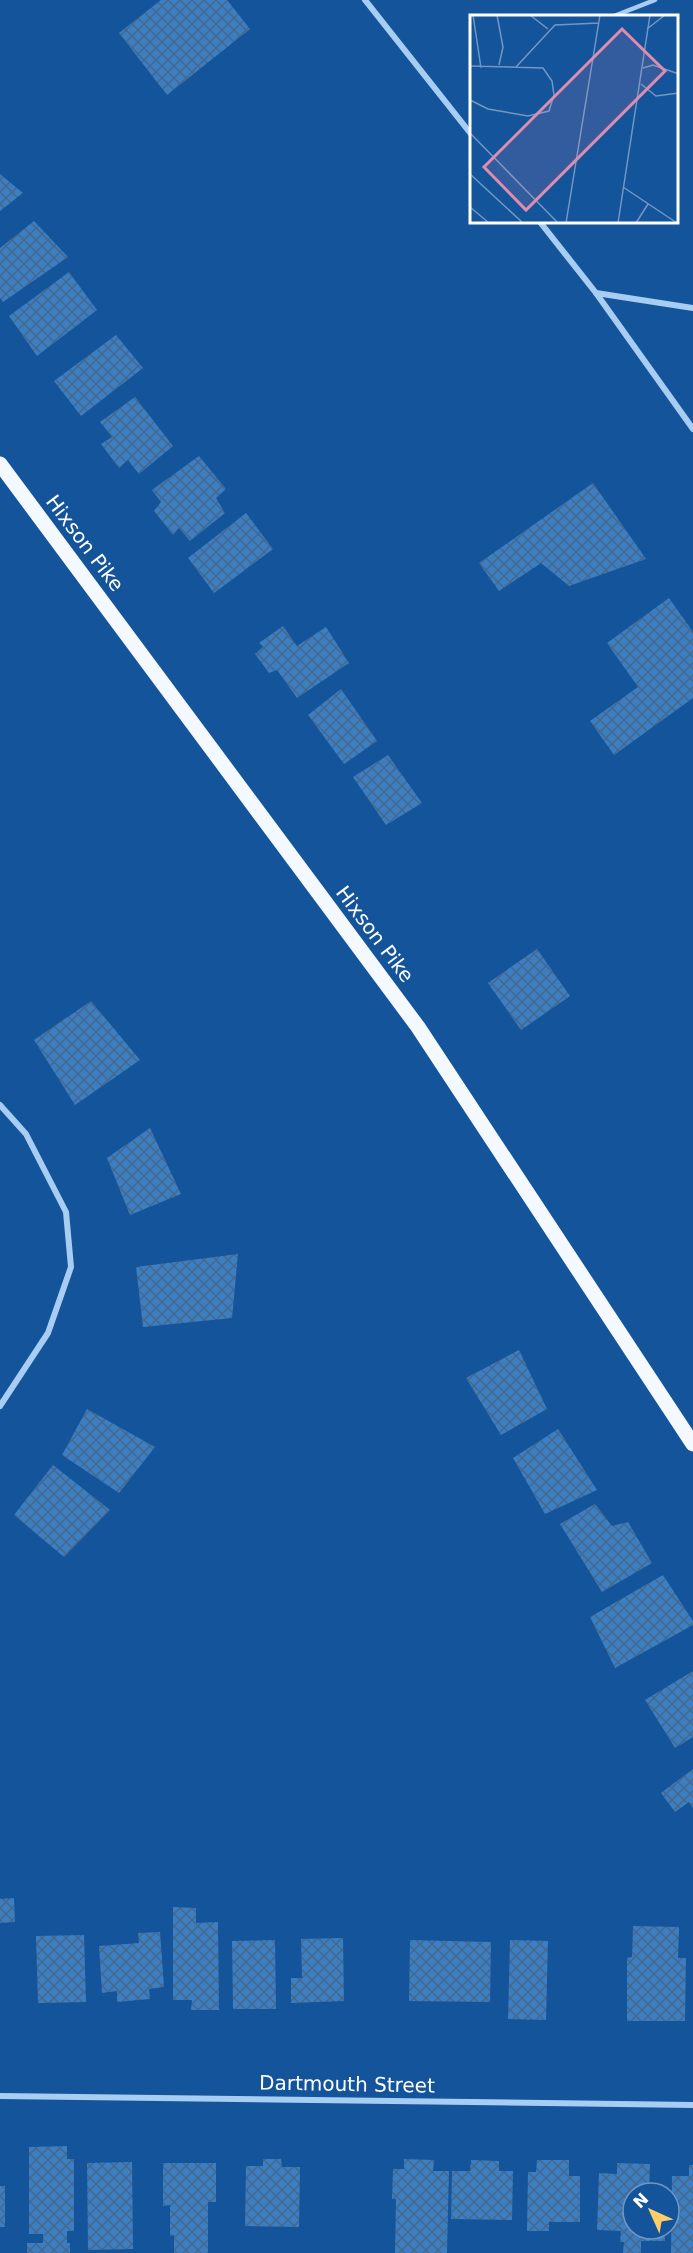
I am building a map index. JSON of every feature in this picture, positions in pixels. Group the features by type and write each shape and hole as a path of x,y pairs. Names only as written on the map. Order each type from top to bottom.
{"main road":[{"name":"Hixson Pike","path":"0,464 418,1027 693,1444"}],"street":[{"path":"365,0 470,133"},
{"path":"542,224 596,293 693,429"},
{"path":"596,293 693,308"},
{"path":"0,1105 26,1134 66,1212 72,1267 48,1333 0,1406"},
{"name":"Dartmouth Street","path":"0,2096 693,2105"}],"lane":[{"path":"617,15 655,0"}],"building":[{"path":"161,0 227,0 250,29 167,95 119,33"},
{"path":"0,174 23,193 0,211"},
{"path":"34,221 68,257 3,302 0,298 0,248"},
{"path":"69,272 97,310 37,356 9,316"},
{"path":"116,335 143,368 81,416 54,381"},
{"path":"135,397 173,446 139,474 128,460 119,468 101,444 112,437 100,422"},
{"path":"199,456 226,489 216,498 225,513 190,541 179,528 173,535 154,511 161,502 152,490"},
{"path":"593,483 646,559 569,586 541,563 499,591 479,563"},
{"path":"246,513 273,549 214,593 188,558"},
{"path":"669,598 693,632 693,698 614,755 590,721 638,687 607,643"},
{"path":"283,626 297,646 326,627 349,663 297,698 277,670 269,673 255,654 263,647 259,643"},
{"path":"341,689 377,741 344,764 308,715"},
{"path":"388,755 422,803 386,825 353,777"},
{"path":"537,949 570,996 521,1030 488,983"},
{"path":"91,1001 140,1060 75,1105 34,1040"},
{"path":"150,1128 181,1194 130,1215 107,1158"},
{"path":"238,1254 232,1318 143,1327 136,1267"},
{"path":"519,1350 547,1409 501,1435 466,1378"},
{"path":"87,1409 155,1447 119,1493 62,1455"},
{"path":"558,1429 597,1490 545,1514 513,1458"},
{"path":"53,1465 110,1510 64,1557 14,1515"},
{"path":"595,1504 612,1526 628,1522 652,1563 602,1592 560,1524"},
{"path":"663,1575 693,1621 693,1625 615,1668 590,1617"},
{"path":"693,1671 693,1737 675,1748 645,1700"},
{"path":"693,1769 693,1808 689,1802 675,1812 661,1793"},
{"path":"14,1898 15,1922 0,1923 0,1899"},
{"path":"173,1907 196,1908 196,1923 218,1922 219,2010 191,2010 192,2000 173,2000"},
{"path":"633,1926 679,1927 678,1958 686,1958 685,2021 627,2021 627,1958 632,1957"},
{"path":"160,1932 164,1987 149,1989 150,1999 117,2002 117,1991 102,1993 99,1946 139,1943 138,1933"},
{"path":"84,1935 86,2002 38,2003 36,1936"},
{"path":"343,1938 344,2001 291,2003 291,1978 302,1978 301,1939"},
{"path":"275,1940 276,2009 233,2009 232,1941"},
{"path":"410,1940 491,1942 490,2002 409,2001"},
{"path":"510,1940 548,1941 546,2020 508,2019"},
{"path":"67,2146 67,2159 74,2159 74,2231 67,2231 70,2253 27,2253 27,2243 43,2243 43,2234 29,2234 29,2147"},
{"path":"263,2159 281,2159 282,2167 300,2167 299,2227 245,2226 246,2166 263,2166"},
{"path":"404,2159 434,2160 433,2171 449,2171 447,2253 395,2253 396,2199 392,2199 393,2169 404,2169"},
{"path":"471,2160 499,2161 499,2171 513,2171 512,2220 451,2219 452,2171 470,2171"},
{"path":"537,2160 569,2160 569,2176 580,2176 580,2222 549,2222 549,2231 527,2231 528,2172 536,2172"},
{"path":"132,2162 133,2249 88,2250 87,2163"},
{"path":"163,2163 216,2163 216,2202 208,2202 208,2253 174,2253 174,2235 170,2236 170,2205 163,2206"},
{"path":"617,2163 650,2164 649,2181 621,2181 621,2231 597,2230 599,2173 617,2174"},
{"path":"689,2165 693,2165 693,2253 671,2253 671,2241 681,2241 681,2181 672,2181 672,2176 689,2176"},
{"path":"0,2186 5,2186 5,2227 0,2227"},
{"path":"621,2231 621,2241 641,2241 641,2253 623,2253 624,2242 620,2242"}]}
